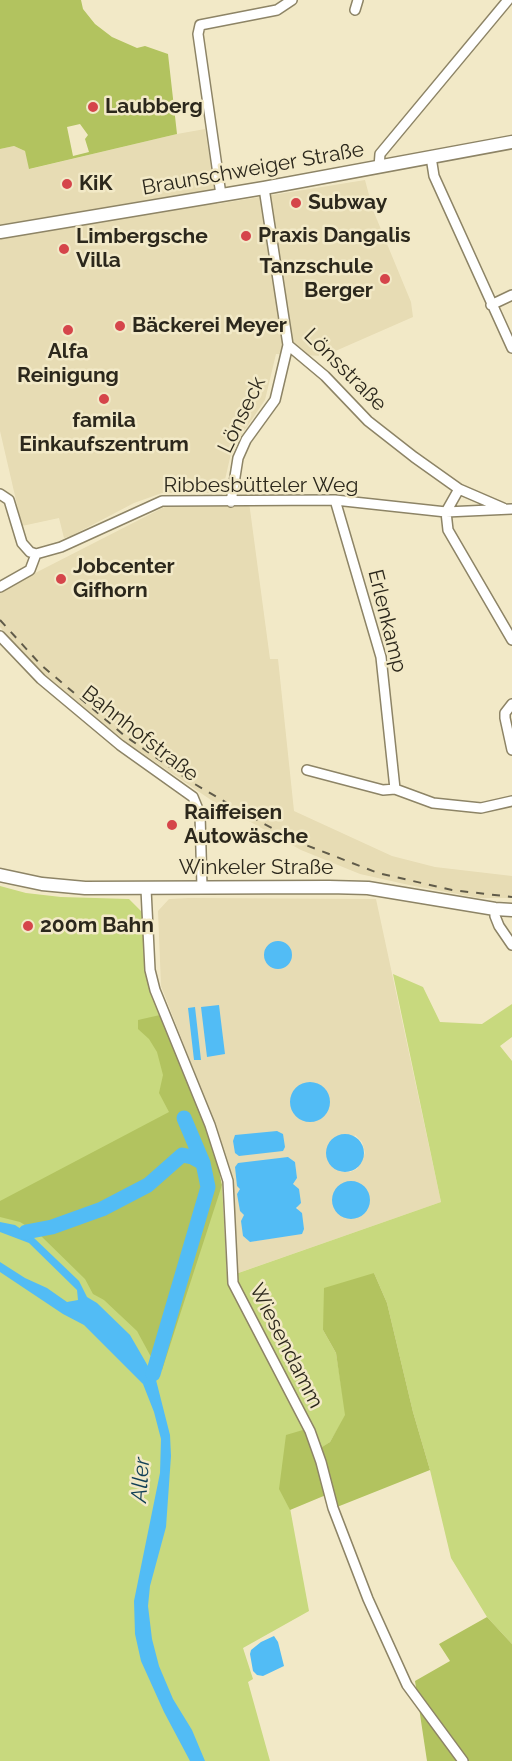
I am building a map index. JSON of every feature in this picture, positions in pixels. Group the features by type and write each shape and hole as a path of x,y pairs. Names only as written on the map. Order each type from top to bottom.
{"street":[{"path":"221,195 198,34 200,25 277,10 292,0"},
{"path":"355,10 358,0"},
{"path":"379,166 380,154 508,0"},
{"name":"Braunschweiger Straße","path":"0,232 264,188 512,142"},
{"path":"431,157 434,176 512,348"},
{"name":"Lönsstraße","path":"264,188 288,345 325,376 368,421 459,489 508,509"},
{"path":"491,305 512,295"},
{"name":"Lönseck","path":"231,502 238,458 246,440 274,400 288,345"},
{"path":"459,489 446,512 448,530 512,640"},
{"path":"0,494 9,500 22,543 30,552 36,554 30,570 0,587"},
{"name":"Ribbesbütteler Weg","path":"36,554 61,547 162,501 335,500 446,512 508,509"},
{"name":"Erlenkamp","path":"335,500 381,657 395,789"},
{"name":"Bahnhofstraße","path":"0,636 41,679 120,745 193,797 200,814 202,887"},
{"path":"512,704 505,713 512,750"},
{"path":"307,771 383,790 395,789 433,803 481,808 512,801"},
{"name":"Winkeler Straße","path":"0,875 66,887 146,889 329,886 368,888 512,910"},
{"name":"Wiesendamm","path":"146,889 150,970 155,990 210,1125 228,1180 233,1283 310,1431 333,1508 371,1607 407,1684 463,1761"},
{"path":"495,909 499,926 512,945"}],"shaded area":[{"path":"205,129 217,204 365,180 373,210 411,302 413,317 324,356 276,354 265,400 232,449 222,493 162,493 134,503 64,538 59,518 22,526 0,431 0,149 14,146 25,151 30,169"},
{"path":"176,501 249,502 270,659 278,659 294,811 392,856 435,867 512,876 512,898 479,898 360,874 301,850 211,800 117,736 39,671 0,627 0,591"},
{"path":"169,899 376,899 441,1202 238,1273 231,1175 214,1122 161,986 158,911","holes":["355,1135 362,1142 365,1153 357,1169 340,1172","288,1157 295,1162 297,1178 293,1184 302,1233 250,1242 243,1236 244,1215 237,1194 240,1189"]}],"green space":[{"path":"0,0 81,0 83,9 95,24 112,37 137,48 145,46 168,54 177,134 29,169 25,151 14,146 0,149","holes":["80,124 88,135 85,139 89,152 73,156 67,127"]},
{"path":"0,886 26,893 61,897 129,899 143,913 149,988 198,1100 194,1104 219,1171 220,1189 222,1185 227,1277 441,1202 393,974 423,987 440,1022 482,1024 512,1004 512,1037 500,1046 512,1061 512,1644 487,1617 451,1558 387,1303 374,1273 323,1330 336,1353 346,1415 330,1442 321,1448 290,1508 309,1611 243,1648 253,1679 248,1682 270,1761 0,1761"},
{"path":"160,1015 209,1125 222,1185 162,1370 150,1355 137,1331 104,1300 93,1294 85,1279 38,1233 20,1222 0,1217 0,1201 169,1112 159,1093 163,1075 157,1052 149,1039 138,1029 138,1020"},
{"path":"374,1273 387,1303 413,1412 430,1470 337,1507 326,1495 290,1510 279,1489 286,1435 313,1427 322,1447 330,1442 345,1415 336,1353 323,1330 324,1288"},
{"path":"487,1617 512,1644 512,1761 427,1761 415,1681 450,1661 439,1644"}],"water":[{"path":"278,941 288,945 292,955 288,965 278,969 268,965 264,955 268,945"},
{"path":"219,1005 225,1054 207,1057 201,1007"},
{"path":"195,1007 201,1060 194,1060 188,1008"},
{"path":"310,1082 324,1088 330,1102 324,1116 310,1122 296,1116 290,1102 296,1088"},
{"path":"277,1131 283,1134 285,1147 283,1151 239,1156 235,1153 233,1141 235,1135"},
{"path":"345,1134 359,1139 364,1153 359,1167 345,1172 331,1167 326,1153 331,1139"},
{"path":"288,1157 295,1162 297,1178 293,1184 299,1189 301,1203 296,1208 302,1213 304,1229 302,1234 250,1242 243,1236 241,1221 244,1215 240,1211 237,1194 240,1189 237,1186 235,1167 238,1163"},
{"path":"351,1181 365,1186 370,1200 365,1214 351,1219 337,1214 332,1200 337,1186"},
{"path":"0,1222 15,1225 33,1237 79,1281 87,1297 97,1303 130,1335 156,1380 170,1435 171,1456 166,1527 150,1586 148,1606 152,1639 159,1666 173,1699 192,1730 205,1761 190,1761 141,1661 135,1634 134,1601 160,1473 161,1439 154,1412 143,1384 84,1325 63,1314 0,1272 0,1262 67,1302 78,1300 77,1290 29,1243 0,1232"},
{"path":"274,1636 278,1642 284,1666 263,1676 257,1675 253,1671 251,1650"}],"waterway":[{"path":"153,1374 208,1187 203,1163 184,1118"},
{"path":"26,1232 52,1227 102,1209 148,1185 182,1155 203,1163"}],"railway":[{"path":"0,620 41,665 125,736 193,783 244,813 298,842 378,873 452,890 512,897"}],"place":[{"name":"Laubberg","path":"93,107"},
{"name":"KiK","path":"67,184"},
{"name":"Subway","path":"296,203"},
{"name":"Praxis Dangalis","path":"246,236"},
{"name":"Limbergsche Villa","path":"64,249"},
{"name":"Tanzschule Berger","path":"385,279"},
{"name":"Bäckerei Meyer","path":"120,326"},
{"name":"Alfa Reinigung","path":"68,330"},
{"name":"famila Einkaufszentrum","path":"104,399"},
{"name":"Jobcenter Gifhorn","path":"61,579"},
{"name":"Raiffeisen Autowäsche","path":"172,825"},
{"name":"200m Bahn","path":"28,926"}],"water label":[{"name":"Aller","path":"141,1480"}]}
